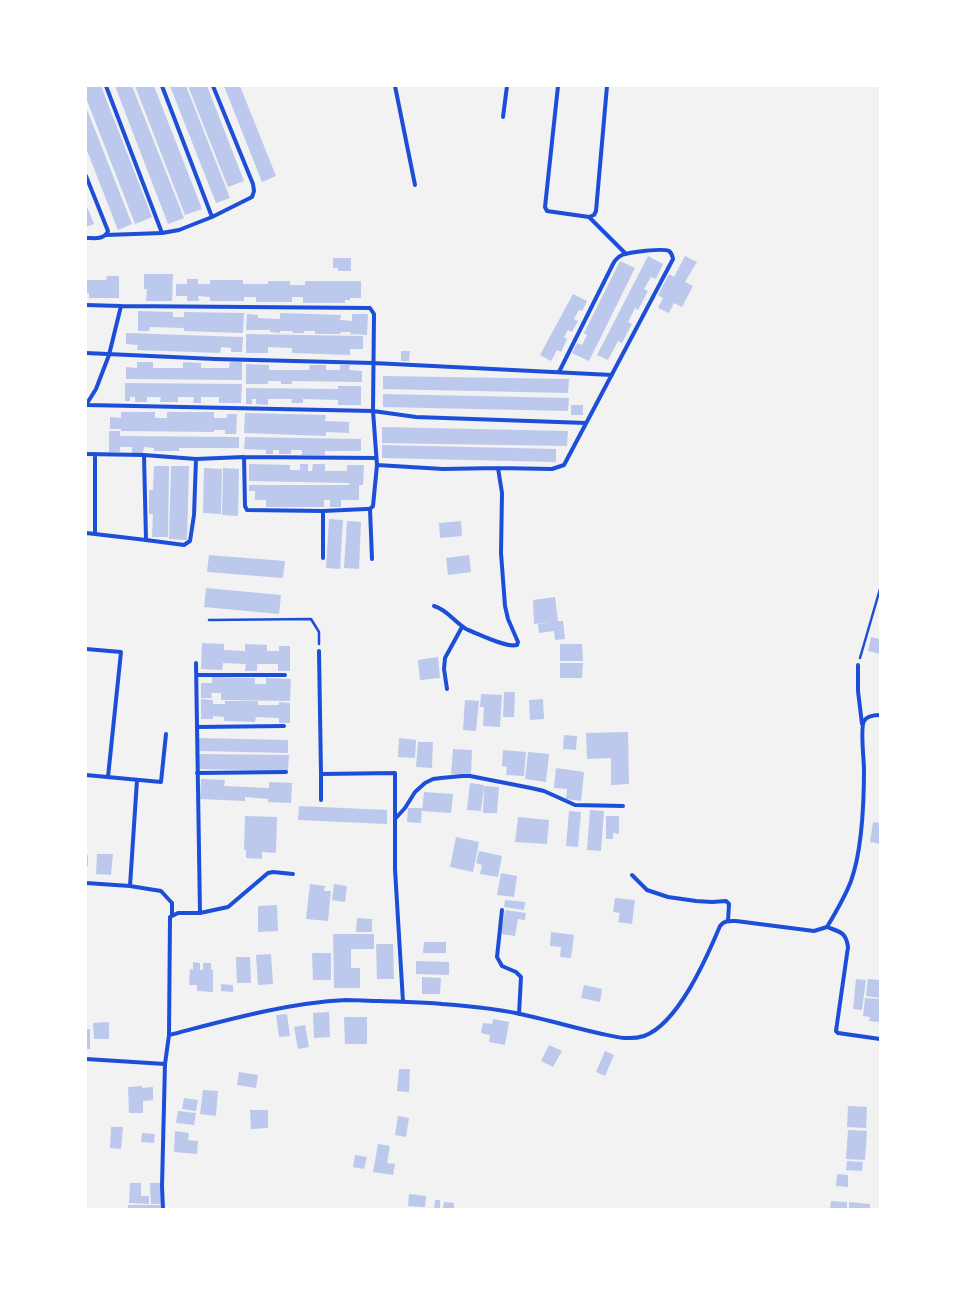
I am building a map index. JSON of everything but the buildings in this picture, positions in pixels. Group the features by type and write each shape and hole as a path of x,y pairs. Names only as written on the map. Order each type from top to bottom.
{"street":[{"path":"106,86 162,233"},
{"path":"162,86 212,217"},
{"path":"86,238 100,238 106,235 162,233 179,230 212,217 252,197 254,191 253,184 213,86"},
{"path":"395,86 415,185"},
{"path":"503,117 506,86"},
{"path":"558,86 545,207 548,211 589,217 594,215 596,211 607,86"},
{"path":"86,176 108,231 106,235"},
{"path":"589,217 626,254"},
{"path":"376,466 443,469 552,469 560,467 566,462 673,259 672,254 665,250 626,254 617,259 613,264 559,372"},
{"path":"86,304 121,306 368,307 372,310 374,314 373,412 376,458 373,506 370,509 372,559"},
{"path":"121,306 109,355 96,389 87,405 373,412 416,417 586,423"},
{"path":"86,353 373,363 612,375"},
{"path":"86,454 196,458 376,458"},
{"path":"95,454 95,534"},
{"path":"144,455 146,540"},
{"path":"86,533 184,545 190,541 194,515 196,458"},
{"path":"244,458 245,506 247,510 323,511 370,509"},
{"path":"434,606 441,608 462,627 504,644 514,646 517,645 518,642 508,619 505,606 501,553 502,493 498,468"},
{"path":"323,511 323,558"},
{"path":"447,689 444,669 445,658 462,627"},
{"path":"86,648 121,652 108,777"},
{"path":"320,651 322,800"},
{"path":"196,663 200,913"},
{"path":"169,1035 241,1016 299,1005 346,1000 450,1005 519,1014 624,1038 638,1038 649,1034 662,1024 678,1006 707,958 722,923 728,921 814,931 827,926 845,895 852,879 861,835 864,770 862,725 858,691 858,665"},
{"path":"197,675 285,675"},
{"path":"862,725 869,716 880,715"},
{"path":"197,727 284,726"},
{"path":"86,775 161,782 166,734"},
{"path":"197,774 286,772"},
{"path":"321,774 394,773 395,869 403,1002"},
{"path":"395,819 405,808 415,792 425,783 433,779 462,776 470,776 544,791 575,805 622,806"},
{"path":"130,886 137,780"},
{"path":"172,916 178,913 200,913 222,909 232,905 270,872 293,874"},
{"path":"632,875 647,890 668,897 696,901 726,902 729,904 728,921"},
{"path":"86,883 130,886 161,891 172,903 172,916 170,919 169,1035 165,1064 162,1186 163,1209"},
{"path":"502,910 497,957 502,966 516,972 521,977 519,1014"},
{"path":"827,926 844,935 847,940 848,947 836,1031 838,1033 880,1039"},
{"path":"86,1059 165,1064"}],"path":[{"path":"858,665 880,589"},
{"path":"209,620 311,619 319,632 320,651"}]}
